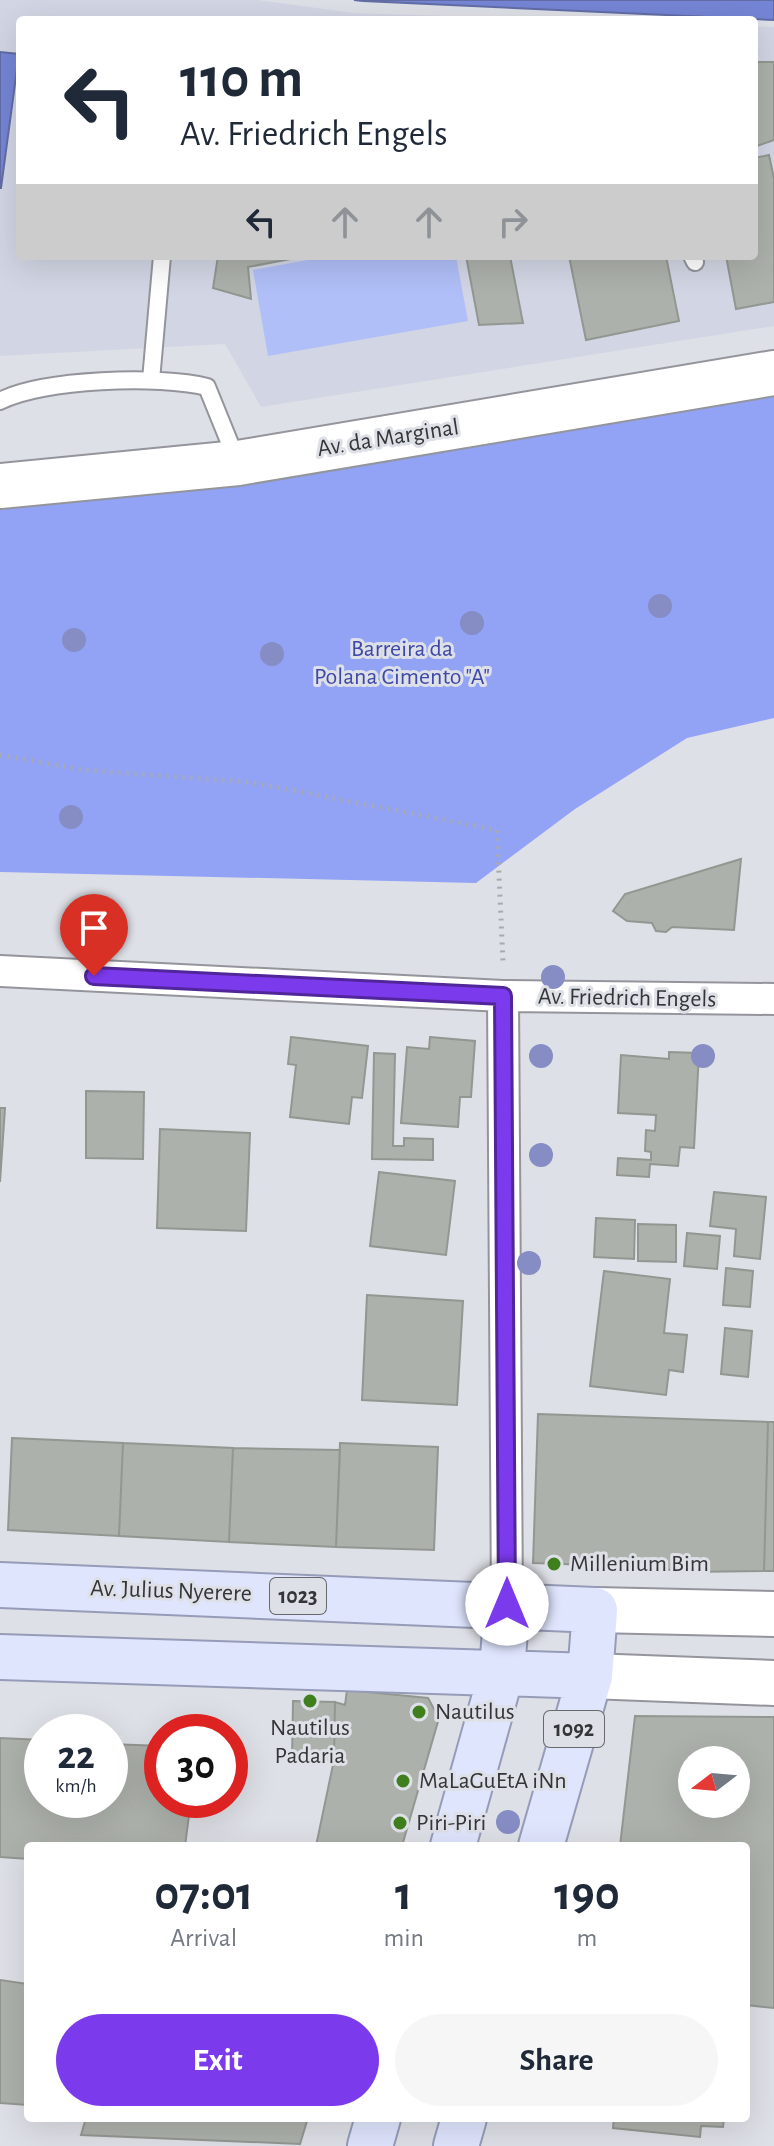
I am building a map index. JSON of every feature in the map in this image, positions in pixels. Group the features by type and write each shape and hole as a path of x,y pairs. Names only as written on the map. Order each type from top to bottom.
{"main road":[{"name":"Av. da Marginal","path":"0,486 238,463 774,373"},
{"name":"Av. Julius Nyerere","path":"0,1585 595,1610 774,1614"},
{"path":"454,1842 502,1671 507,1604"},
{"name":"1092","path":"542,1842 590,1676 595,1610"},
{"path":"0,1657 502,1671 774,1683"},
{"path":"370,2146 377,2122"},
{"path":"456,2146 463,2122"}],"street":[{"name":"Av. Friedrich Engels","path":"0,971 503,996 774,999"},
{"path":"503,996 507,1604"}],"lane":[{"path":"151,380 162,260"},
{"path":"0,401 36,389 151,380 181,381 207,387 238,463"}],"path":[{"path":"0,755 83,770 250,782 497,830 502,933"}],"shaded area":[{"path":"0,0 258,0 353,13 446,16 16,16 16,260 758,260 758,26 774,27 774,326 261,407 225,344 0,356"},
{"path":"354,0 774,0 774,20 758,19 758,16 687,16"},
{"path":"0,52 16,54 16,76 0,188"},
{"path":"308,260 457,260 468,321 268,356 253,270"}],"green space":[{"name":"Barreira da Polana Cimento \"A\"","path":"774,375 774,718 687,738 575,809 476,883 0,872 0,499"}],"building":[{"path":"758,62 774,62 774,140 758,146"},
{"path":"769,155 774,179 774,302 736,309 727,260 758,260 758,157"},
{"path":"217,260 285,260 248,267 251,299 213,288"},
{"path":"467,260 511,260 523,323 479,325"},
{"path":"570,260 667,260 679,321 586,340"},
{"path":"741,859 734,930 672,927 666,932 656,931 652,923 627,921 613,911 625,894"},
{"path":"291,1037 368,1046 362,1098 352,1097 349,1124 290,1117 296,1065 288,1064"},
{"path":"430,1037 475,1041 471,1097 460,1097 458,1127 401,1123 407,1047 429,1049"},
{"path":"669,1052 699,1053 694,1148 680,1147 678,1166 650,1164 649,1177 617,1175 618,1158 651,1160 651,1152 645,1151 646,1130 655,1131 656,1115 618,1113 621,1055 669,1059"},
{"path":"374,1053 395,1054 393,1146 404,1146 404,1138 433,1139 433,1160 372,1159"},
{"path":"86,1091 144,1092 143,1159 86,1158"},
{"path":"0,1108 5,1108 0,1182"},
{"path":"160,1129 250,1133 246,1231 157,1228"},
{"path":"379,1172 455,1181 446,1255 370,1246"},
{"path":"714,1192 766,1197 760,1259 734,1256 736,1229 710,1226"},
{"path":"596,1218 635,1220 634,1259 594,1257"},
{"path":"638,1224 676,1225 676,1262 638,1261"},
{"path":"687,1233 720,1236 717,1269 684,1266"},
{"path":"726,1268 753,1271 750,1307 723,1305"},
{"path":"604,1271 670,1279 664,1333 687,1335 683,1372 669,1370 666,1395 590,1386"},
{"path":"367,1295 463,1301 457,1405 362,1400"},
{"path":"725,1328 752,1331 748,1377 721,1374"},
{"path":"538,1414 768,1422 764,1571 686,1572 648,1567 533,1563"},
{"path":"768,1422 774,1422 774,1571 764,1571"},
{"path":"12,1438 123,1443 119,1536 8,1530"},
{"path":"123,1443 233,1448 229,1542 119,1536"},
{"path":"340,1443 438,1447 434,1550 336,1547"},
{"path":"233,1448 340,1450 336,1547 229,1542"},
{"path":"347,1690 428,1698 439,1718 403,1842 317,1842 334,1760 335,1702 345,1705"},
{"path":"293,1701 335,1702 334,1760 292,1759"},
{"path":"635,1716 774,1717 774,2008 750,2005 750,1842 620,1842"},
{"path":"0,1738 24,1739 24,1818 128,1818 128,1745 144,1745 144,1818 189,1818 186,1842 24,1842 24,1859 0,1857"},
{"path":"0,1980 24,1983 24,2105 0,2103"},
{"path":"85,2122 307,2122 300,2144 81,2135"},
{"path":"614,2122 724,2122 723,2127 701,2126 700,2137 613,2128"}],"place":[{"name":"Millenium Bim","path":"554,1564"},
{"name":"Nautilus Padaria","path":"310,1701"},
{"name":"Nautilus","path":"419,1712"},
{"name":"MaLaGuEtA iNn","path":"403,1781"},
{"name":"Piri-Piri","path":"400,1823"}],"route":[{"path":"94,976 503,996 507,1604"}]}
